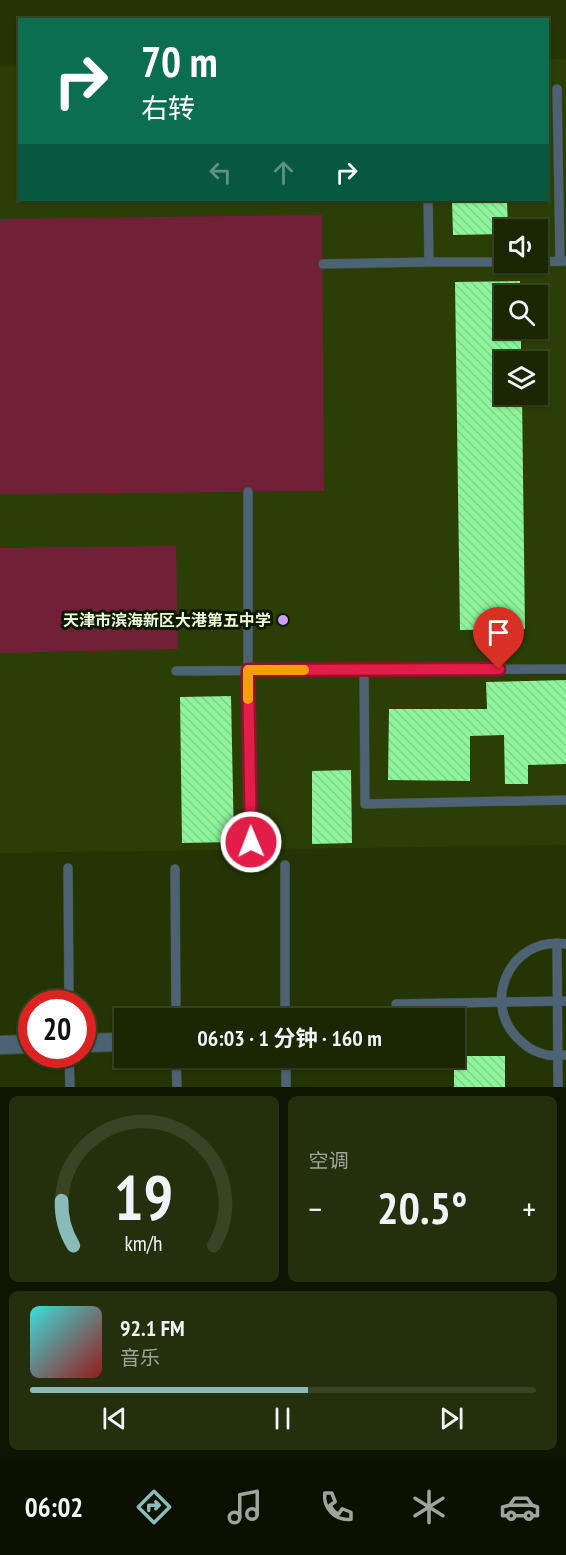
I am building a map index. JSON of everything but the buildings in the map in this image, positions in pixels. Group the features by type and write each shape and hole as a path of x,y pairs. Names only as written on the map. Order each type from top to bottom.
{"street":[{"path":"96,1043 114,1042"},
{"path":"0,1045 18,1044"}],"lane":[{"path":"548,262 563,261 557,89"},
{"path":"428,201 429,262"},
{"path":"322,264 494,262"},
{"path":"248,492 251,842"},
{"path":"176,671 566,669"},
{"path":"364,670 364,804 566,800"},
{"path":"285,865 285,1008"},
{"path":"68,868 69,990"},
{"path":"175,869 176,1008"},
{"path":"558,1087 562,1055 561,944 539,946 523,954 511,967 503,983 501,1002 504,1019 514,1036 529,1048 547,1055 562,1055"},
{"path":"396,1004 561,1001"},
{"path":"69,1068 70,1087"},
{"path":"176,1068 177,1087"},
{"path":"286,1068 286,1087"}],"shaded area":[{"name":"天津市滨海新区大港第五中学","path":"549,59 566,59 566,845 0,853 0,66 18,65 18,201 549,201"},
{"path":"322,215 324,491 0,494 0,219"},
{"path":"176,546 178,649 0,653 0,548"}],"slow traffic":[{"path":"248,699 248,670 304,670"}],"place":[{"name":"天津市滨海新区大港第五中学","path":"283,620"}],"route":[{"path":"251,842 248,670 499,669"}]}
